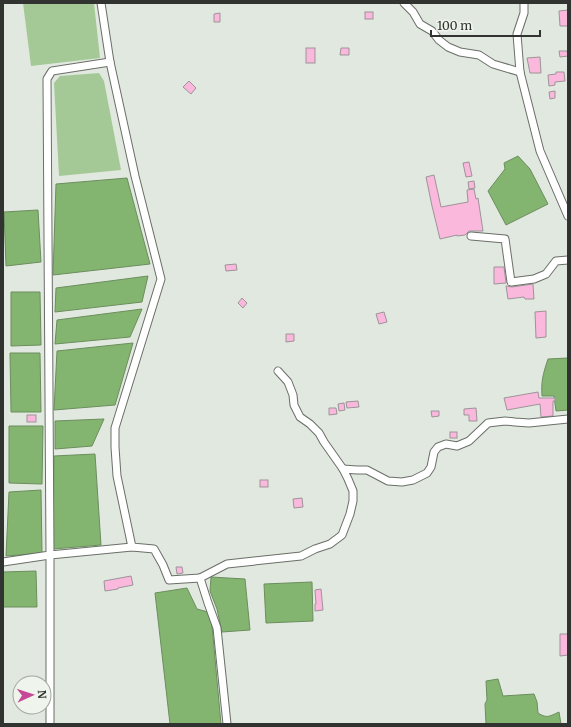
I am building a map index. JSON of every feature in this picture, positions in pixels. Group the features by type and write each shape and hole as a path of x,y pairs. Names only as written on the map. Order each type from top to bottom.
{"street":[{"path":"101,3 110,62 135,176 161,279 115,428 114,447 117,476 132,547"},
{"path":"404,3 413,12 420,24 432,31 439,40 448,47 460,52 479,55 493,64 520,72"},
{"path":"524,3 524,13 517,34 520,72 540,151 568,216"},
{"path":"50,724 47,79 52,71 110,62"},
{"path":"471,236 505,239 512,282 534,279 546,274 556,261 568,260"},
{"path":"3,562 50,555 132,547 154,549 170,580 200,578 227,564 301,556 330,544 342,535 353,501 353,491 343,469 318,433 310,424 300,417 294,405 293,396 288,382 278,371"},
{"path":"343,469 367,470 388,481 402,482 412,480 427,473 431,467 434,452 438,447 446,444 456,446 469,440 488,423 505,421 530,423 568,419"},
{"path":"200,578 217,628 227,724"}],"shaded area":[{"path":"23,3 94,3 100,58 31,66"},
{"path":"99,73 104,81 121,170 59,176 54,83 60,76"},
{"path":"518,156 530,169 548,204 506,225 488,191 505,169 504,163"},
{"path":"127,178 150,264 53,275 56,184"},
{"path":"38,210 41,262 6,266 4,212"},
{"path":"148,276 142,302 55,312 56,288"},
{"path":"11,292 40,292 41,345 11,346"},
{"path":"142,309 130,337 55,344 57,320"},
{"path":"133,343 115,405 54,410 57,351"},
{"path":"10,353 40,353 41,412 11,412"},
{"path":"568,358 568,410 556,411 554,396 542,396 544,373 548,359"},
{"path":"104,419 92,446 55,449 55,421"},
{"path":"9,426 43,426 42,484 9,483"},
{"path":"95,454 101,545 53,549 54,456"},
{"path":"41,490 42,553 6,556 9,492"},
{"path":"36,571 37,607 3,607 3,572"},
{"path":"211,577 245,579 250,630 222,632 217,609 210,591"},
{"path":"312,582 313,621 266,623 264,584"},
{"path":"187,588 197,609 208,612 212,626 221,724 170,724 155,593"},
{"path":"498,679 503,696 534,694 537,702 538,713 541,715 551,716 559,712 561,724 486,724 486,681"}],"building":[{"path":"568,10 568,26 560,26 559,11"},
{"path":"365,12 373,12 373,19 365,19"},
{"path":"220,13 220,22 214,22 214,14"},
{"path":"306,48 315,48 315,63 306,63"},
{"path":"341,48 349,48 349,55 340,55"},
{"path":"559,51 567,51 568,56 560,57"},
{"path":"540,57 541,73 530,73 527,58"},
{"path":"556,72 564,72 565,81 555,82 555,85 549,86 548,75 556,74"},
{"path":"189,81 196,88 191,94 183,87"},
{"path":"555,91 555,98 550,99 549,92"},
{"path":"469,162 472,176 466,177 463,163"},
{"path":"434,175 441,207 468,202 467,190 474,189 476,199 478,198 483,231 469,231 465,235 457,235 440,239 426,177"},
{"path":"474,181 475,188 469,189 468,182"},
{"path":"236,264 237,270 226,271 225,265"},
{"path":"494,267 504,267 506,283 494,284"},
{"path":"533,284 534,299 525,299 524,297 508,299 506,286 512,287"},
{"path":"242,298 247,303 243,308 238,303"},
{"path":"546,311 546,337 536,338 535,312"},
{"path":"384,312 387,322 379,324 376,314"},
{"path":"286,334 294,334 294,341 286,342"},
{"path":"538,392 539,398 555,398 555,401 553,401 553,416 541,417 540,404 507,410 504,398"},
{"path":"358,401 359,407 347,408 346,402"},
{"path":"344,403 345,410 339,411 338,404"},
{"path":"329,408 336,408 337,414 329,415"},
{"path":"476,408 477,421 469,421 469,415 464,415 464,409"},
{"path":"431,411 439,411 439,416 432,417"},
{"path":"27,415 36,415 36,422 27,422"},
{"path":"450,432 457,432 457,438 450,438"},
{"path":"260,480 268,480 268,487 260,487"},
{"path":"302,498 303,507 294,508 293,499"},
{"path":"176,567 182,567 183,573 177,574"},
{"path":"131,576 133,585 105,591 104,581"},
{"path":"321,589 323,610 315,611 315,590"},
{"path":"560,634 568,634 568,655 560,656"}]}
